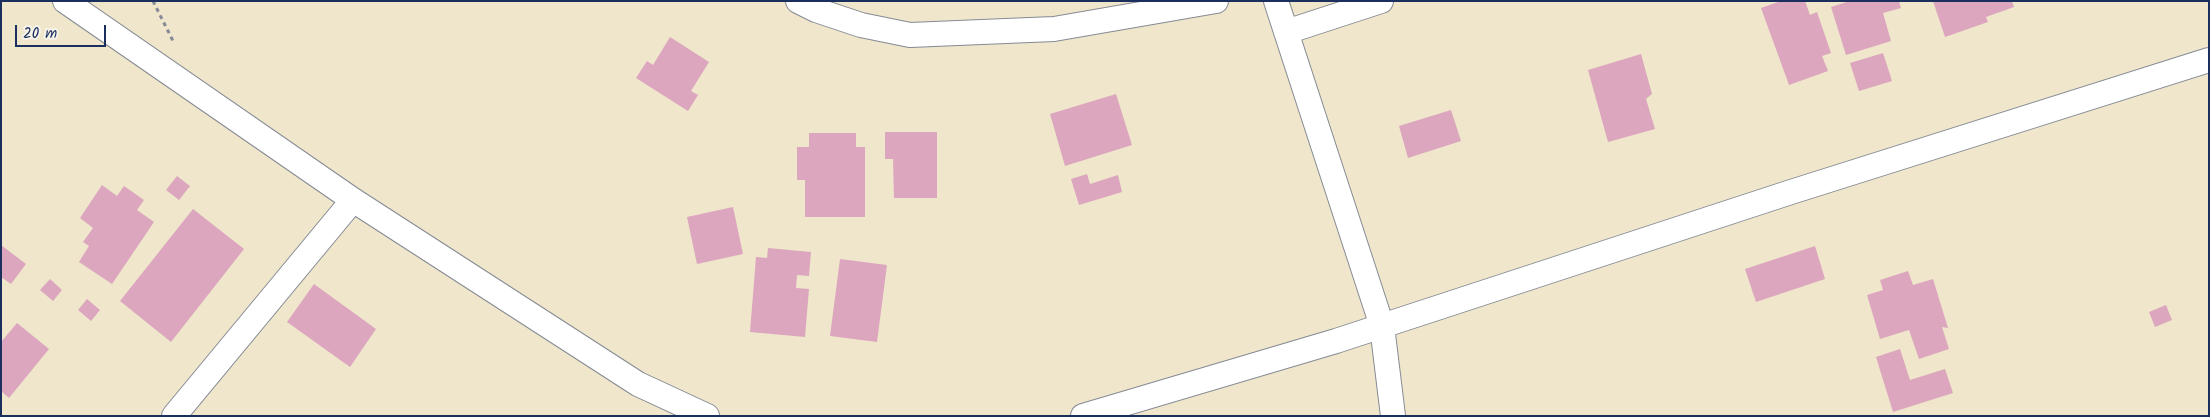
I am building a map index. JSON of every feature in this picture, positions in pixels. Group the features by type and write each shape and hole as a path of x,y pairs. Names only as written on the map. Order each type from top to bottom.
{"street":[{"path":"65,1 354,200 638,384 706,416"},
{"path":"798,1 816,10 861,25 910,34 1054,29 1216,1"},
{"path":"1276,1 1382,326 1393,416"},
{"path":"1286,32 1381,1"},
{"path":"1083,416 1382,326 1791,192 2209,60"},
{"path":"174,416 354,200"}],"building":[{"path":"1781,1 1805,1 1810,15 1817,12 1831,53 1822,56 1828,71 1789,85 1761,8"},
{"path":"1850,1 1899,1 1901,8 1883,13 1891,41 1846,55 1831,7"},
{"path":"1933,1 2012,1 2014,7 1986,17 1988,22 1945,37"},
{"path":"670,37 709,62 691,91 698,95 688,111 636,78 647,61 653,65"},
{"path":"1883,53 1892,81 1859,91 1850,63"},
{"path":"1641,54 1652,94 1646,99 1655,129 1608,142 1588,70"},
{"path":"1116,94 1132,145 1065,166 1050,114"},
{"path":"1451,110 1461,141 1408,158 1399,126"},
{"path":"885,132 937,132 937,198 894,198 893,159 885,159"},
{"path":"809,133 856,133 856,147 865,147 865,217 805,217 805,180 797,180 797,147 809,147"},
{"path":"1087,174 1090,184 1118,175 1122,192 1079,205 1071,179"},
{"path":"177,176 190,186 179,200 166,190"},
{"path":"102,185 117,196 124,186 144,200 137,210 154,222 112,284 79,262 89,246 83,242 93,228 80,218"},
{"path":"733,207 743,254 697,264 687,217"},
{"path":"193,209 244,249 171,342 120,301"},
{"path":"1,245 26,264 11,284 1,277"},
{"path":"1815,246 1825,279 1756,302 1745,269"},
{"path":"768,248 811,252 809,276 797,275 796,288 809,289 805,337 750,332 756,257 767,258"},
{"path":"840,259 887,265 877,342 830,336"},
{"path":"1908,271 1913,285 1933,279 1948,328 1942,327 1949,349 1919,359 1909,330 1880,339 1867,295 1883,290 1880,280"},
{"path":"50,279 62,290 53,301 40,290"},
{"path":"314,284 376,329 350,367 287,322"},
{"path":"87,299 100,310 91,321 78,310"},
{"path":"2166,305 2172,320 2155,327 2149,312"},
{"path":"17,323 49,349 9,398 1,391 1,342"},
{"path":"1900,349 1910,380 1945,369 1953,393 1893,412 1876,357"}]}
